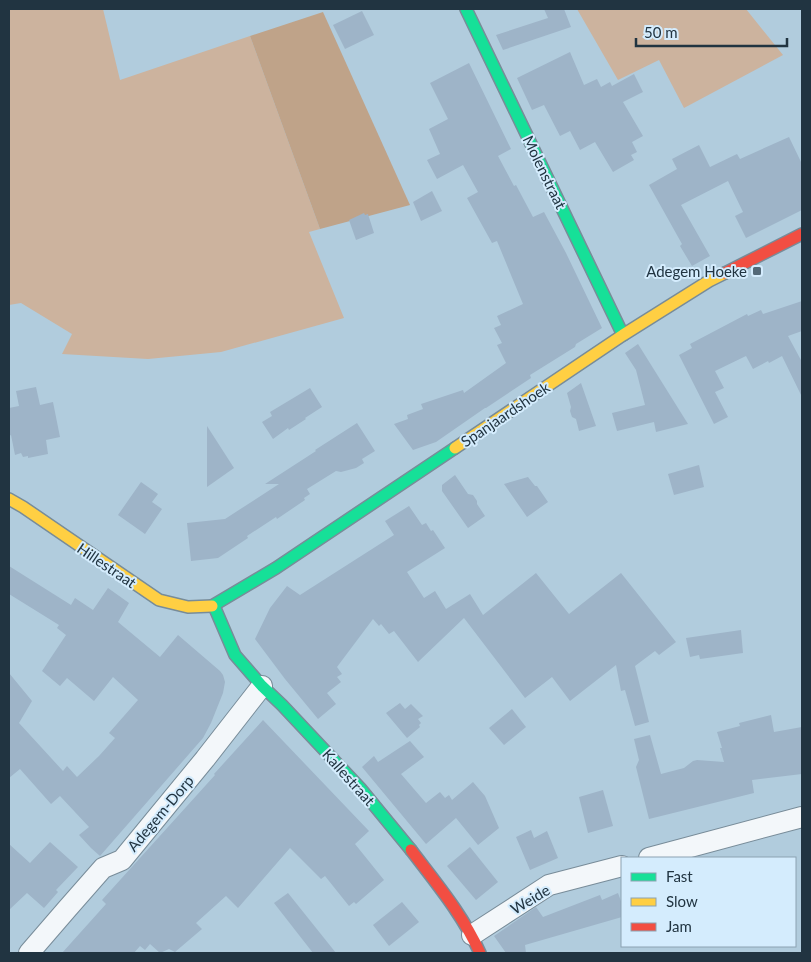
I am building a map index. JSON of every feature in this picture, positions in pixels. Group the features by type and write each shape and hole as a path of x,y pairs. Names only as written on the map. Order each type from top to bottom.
{"street":[{"name":"Molenstraat","path":"466,9 623,335"},
{"name":"Spanjaardshoek","path":"214,606 276,568 623,335 709,281 802,234"},
{"name":"Hillestraat","path":"9,500 23,507 159,600 188,607 214,606"},
{"name":"Kallestraat","path":"214,606 235,655 262,686 360,788 410,848 458,912 480,953"},
{"name":"Adegem-Dorp","path":"29,953 103,868 122,860 262,686"},
{"path":"653,857 802,817"},
{"name":"Weide","path":"472,935 550,885 621,866"}],"shaded area":[{"path":"9,9 103,9 120,80 250,36 320,229 309,232 344,318 221,352 148,359 62,354 72,334 21,303 9,305"},
{"path":"577,9 746,9 783,55 684,108 659,60 618,80"},
{"path":"323,12 410,205 320,229 250,36"}],"building":[{"path":"544,9 564,9 571,27 503,50 496,35 548,18"},
{"path":"362,11 374,35 345,49 333,25"},
{"path":"570,52 584,85 597,79 601,87 610,82 612,86 634,74 643,92 623,102 643,136 632,142 637,152 631,155 634,160 613,172 595,142 580,150 570,131 560,136 544,105 532,110 517,78"},
{"path":"469,63 511,149 498,156 533,217 544,212 602,328 530,375 531,378 436,442 413,450 394,424 408,419 407,415 423,409 421,404 463,390 464,393 506,363 497,345 502,343 494,328 501,325 497,316 523,304 497,241 492,243 467,198 478,192 463,165 437,179 427,160 440,154 429,129 448,119 430,83"},
{"path":"789,137 802,164 802,210 746,238 735,216 743,212 728,181 681,205 710,256 692,266 649,185 677,169 672,159 699,145 710,167 737,154 740,159"},
{"path":"432,191 442,211 421,221 413,202"},
{"path":"364,213 365,215 368,214 374,233 356,240 349,220"},
{"path":"802,301 802,331 788,336 802,362 802,397 782,356 753,369 746,356 715,371 724,388 715,392 728,417 714,424 679,355 692,348 690,344 747,314 748,316 761,310 763,314"},
{"path":"638,344 688,424 656,432 654,422 617,431 612,413 645,405 636,370 625,353"},
{"path":"581,383 596,426 579,431 576,419 572,417 570,411 571,407 567,393"},
{"path":"36,387 40,405 53,402 60,437 46,440 48,454 28,458 28,456 23,457 21,453 15,455 11,435 9,436 9,408 19,406 16,391"},
{"path":"310,388 322,407 273,439 262,422 272,416 270,412"},
{"path":"357,423 375,451 362,459 364,463 356,468 341,472 336,471 307,489 310,494 304,498 305,500 247,536 248,538 218,558 191,561 187,523 225,519 279,484 265,484"},
{"path":"207,426 234,468 207,487"},
{"path":"699,465 704,487 674,495 668,474"},
{"path":"455,475 468,494 473,495 485,516 468,528 442,491 442,485"},
{"path":"528,477 548,502 527,517 504,484"},
{"path":"141,482 158,494 152,502 162,509 145,534 118,515"},
{"path":"409,506 422,525 426,523 431,531 433,530 445,548 407,572 424,598 435,591 446,609 470,594 483,615 536,573 569,614 621,573 676,642 659,655 655,651 635,666 649,722 635,726 625,690 621,691 616,665 570,701 552,677 525,698 464,618 418,662 394,631 389,634 381,624 379,626 373,619 337,667 342,674 337,677 341,682 327,693 336,704 318,719 255,639 270,608 287,586 300,595 394,535 385,521"},
{"path":"9,566 71,605 75,598 93,610 108,588 129,603 118,622 160,657 178,635 223,675 225,682 223,693 203,738 100,856 79,835 89,827 60,796 51,804 20,769 9,778 9,673 32,701 19,723 63,771 67,766 77,777 115,738 109,733 138,700 113,677 94,701 67,678 60,686 42,671 66,635 57,628 59,625 9,594"},
{"path":"741,630 743,653 700,659 699,655 690,657 686,638"},
{"path":"400,703 405,709 411,704 423,716 418,719 421,723 420,727 407,738 386,713"},
{"path":"512,709 526,727 504,745 489,728"},
{"path":"771,715 774,732 802,727 802,774 752,780 754,793 649,819 636,767 639,760 634,739 650,735 661,774 684,768 697,760 724,762 717,732 740,726 739,723"},
{"path":"263,720 369,831 355,844 384,880 356,904 354,902 349,906 325,876 321,879 290,848 238,908 226,896 196,923 202,929 175,952 169,949 160,953 150,944 145,950 140,946 134,953 62,953 106,904 102,900"},
{"path":"410,741 424,757 401,774 426,803 440,792 445,798 449,795 452,800 473,782 485,796 499,828 478,845 456,818 426,844 362,767 374,756 378,762"},
{"path":"603,790 613,826 588,833 579,797"},
{"path":"531,830 534,838 547,831 558,858 530,870 516,837"},
{"path":"50,842 78,867 56,890 58,892 44,908 27,893 9,910 9,844 30,863"},
{"path":"470,847 498,882 476,900 447,866"},
{"path":"288,893 336,953 313,953 274,903"},
{"path":"618,893 621,901 621,917 525,945 526,953 506,953 494,936 536,907 543,917 600,895 602,900"},
{"path":"402,902 419,922 389,946 373,925"}],"traffic: fast":[{"path":"466,9 623,335"},
{"path":"212,606 276,568 455,448"},
{"path":"214,606 235,655 262,686 360,788 411,850"}],"traffic: slow":[{"path":"455,448 623,335 725,273"},
{"path":"9,499 159,600 188,607 212,606"}],"traffic: jam":[{"path":"725,273 802,234"},
{"path":"411,850 457,912 480,953"}],"place":[{"name":"Adegem Hoeke","path":"757,271"}]}
